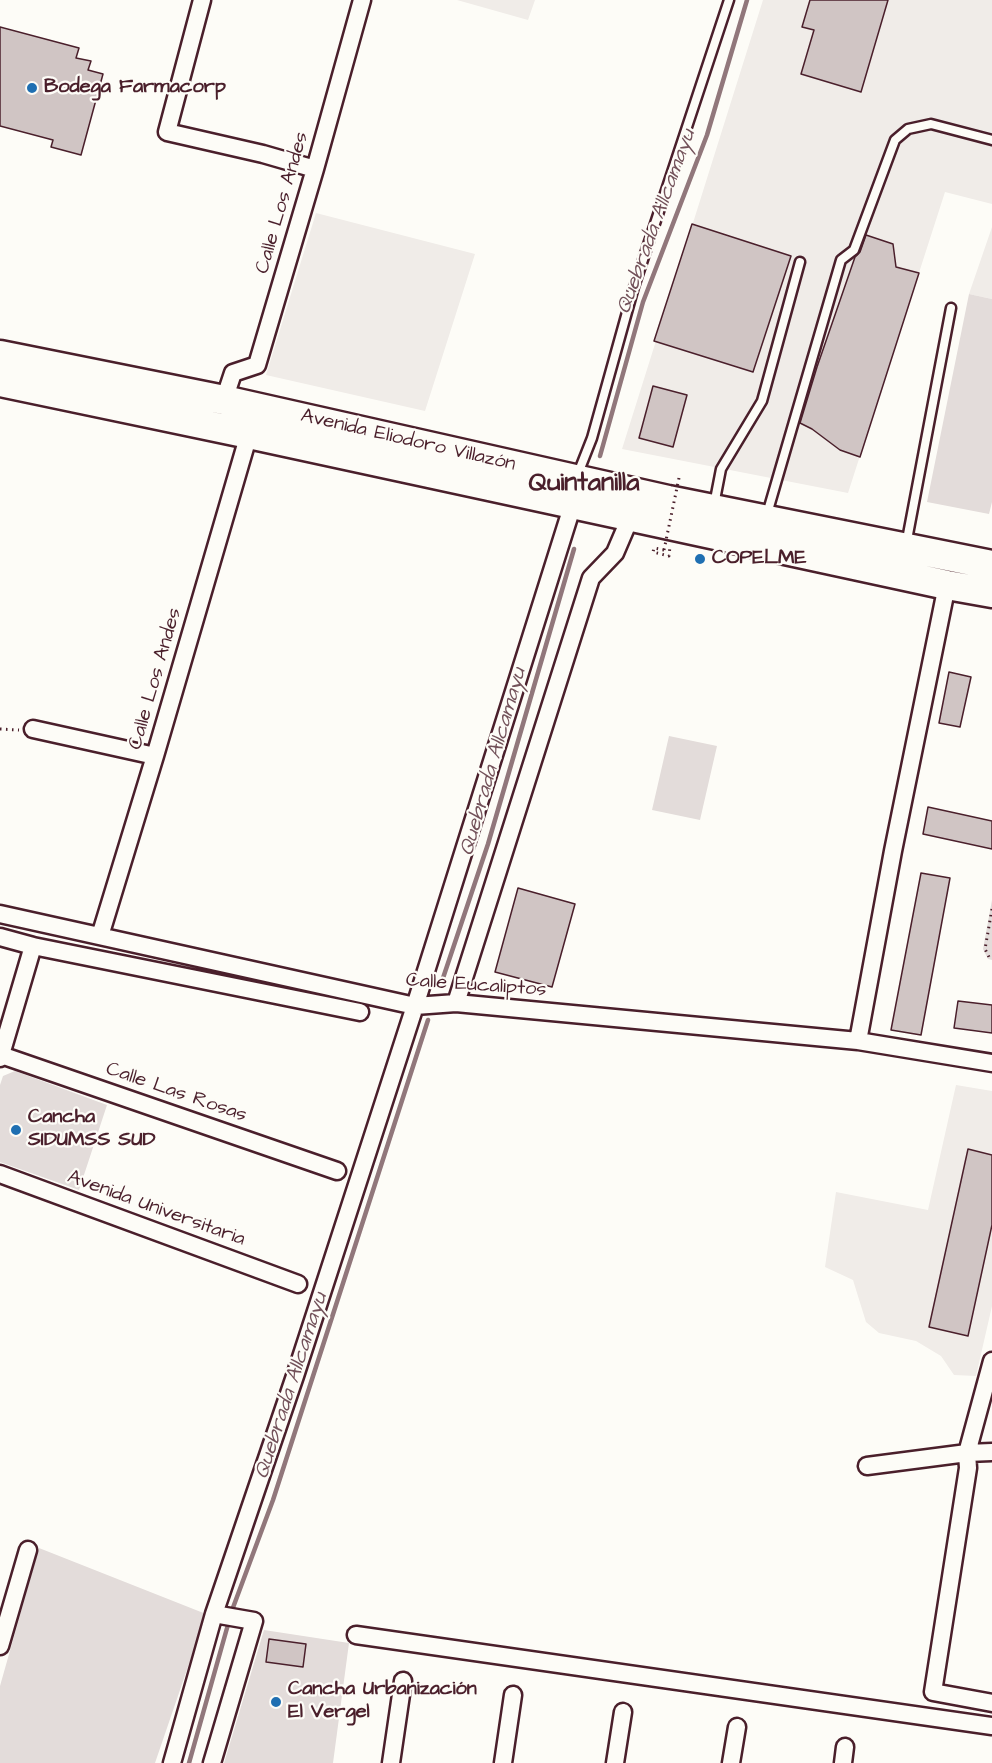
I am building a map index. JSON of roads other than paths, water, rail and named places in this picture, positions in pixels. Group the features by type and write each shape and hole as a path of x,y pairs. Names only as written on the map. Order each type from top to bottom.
{"highway":[{"name":"Avenida Eliodoro Villazón","path":"0,355 224,400 574,492 630,518 947,585 992,592"},
{"name":"Avenida Eliodoro Villazón","path":"0,382 249,434 574,492 713,508 992,565"}],"street":[{"path":"202,0 166,132 263,154 315,169"},
{"name":"Calle Los Andes","path":"224,400 233,373 257,365 362,0"},
{"name":"Calle Los Andes","path":"100,936 249,434"},
{"path":"172,1763 415,1006 574,492"},
{"path":"456,1003 591,578 615,553 630,518"},
{"path":"858,1041 893,851 947,585"},
{"path":"33,729 155,756"},
{"name":"Calle Eucaliptos","path":"0,914 415,1006 456,1003 858,1041 992,1063"},
{"path":"0,937 33,946 360,1012"},
{"path":"0,1057 33,946"},
{"name":"Calle Las Rosas","path":"0,1057 337,1171"},
{"name":"Avenida Universitaria","path":"0,1174 298,1284"},
{"path":"992,1361 967,1452 968,1468 933,1692 992,1703"},
{"path":"867,1466 967,1452 992,1452"},
{"path":"0,1646 28,1550"},
{"path":"212,1763 254,1621 218,1615"},
{"path":"356,1635 992,1726"},
{"path":"391,1763 403,1681"},
{"path":"503,1763 513,1695"},
{"path":"615,1763 623,1712"},
{"path":"731,1763 737,1727"}],"lane":[{"path":"574,492 592,438 634,287 729,0"},
{"path":"766,520 841,260 854,250 895,140 908,129 931,124 992,140"},
{"path":"713,508 721,469 762,401 800,262"},
{"path":"905,548 951,308"}],"waterway":[{"name":"Quebrada Allcamayu","path":"600,456 643,302 707,135 747,0"},
{"name":"Quebrada Allcamayu","path":"441,984 488,844 574,549"},
{"name":"Quebrada Allcamayu","path":"231,1613 273,1500 428,1020"},
{"name":"Quebrada Allcamayu","path":"189,1763 229,1621"}],"place":[{"name":"Bodega Farmacorp","path":"32,88"},
{"name":"COPELME","path":"700,559"},
{"name":"Cancha SIDUMSS SUD","path":"16,1130"},
{"name":"Cancha Urbanización El Vergel","path":"276,1702"}],"district":[{"name":"Quintanilla","path":"584,485"}]}
